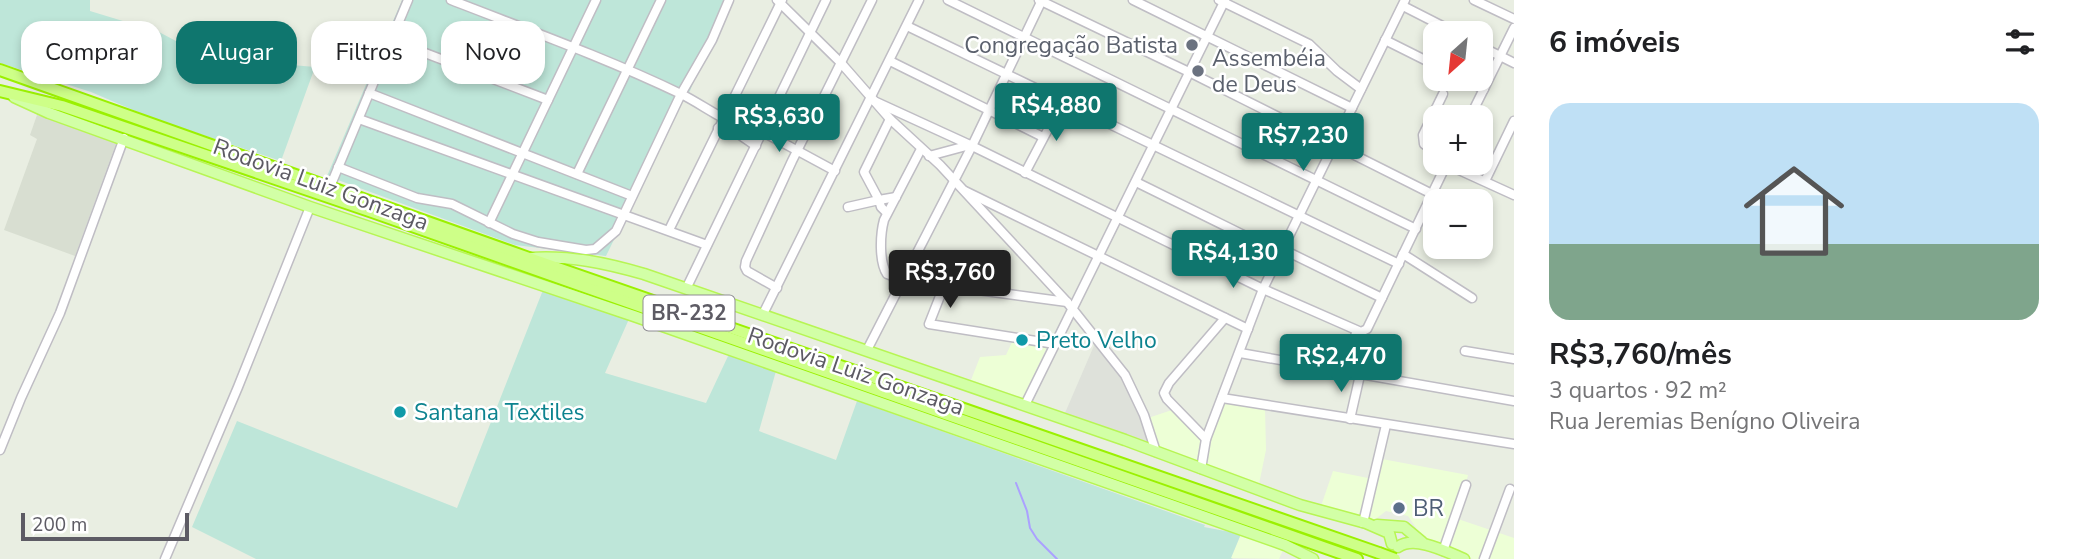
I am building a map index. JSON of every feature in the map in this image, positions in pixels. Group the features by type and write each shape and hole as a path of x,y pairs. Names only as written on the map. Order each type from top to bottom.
{"highway":[{"name":"Rodovia Luiz Gonzaga","path":"0,70 1382,556 1395,552"},
{"name":"Rodovia Luiz Gonzaga","path":"1,92 62,106 372,212 1357,559"}],"main road":[{"name":"BR-232","path":"1,92 49,113 310,207 634,316 1285,545 1312,559"},
{"path":"529,258 552,256 610,265 686,289"},
{"name":"BR-232","path":"686,289 1025,405 1300,505 1367,524"},
{"path":"1367,524 1403,527 1428,547"},
{"path":"1367,524 1389,533 1395,552"},
{"path":"1395,552 1404,538 1403,527"},
{"path":"1395,552 1410,542 1464,559"}],"street":[{"path":"399,21 408,0"},
{"path":"451,0 627,70 681,94 750,130 763,132 835,170"},
{"path":"489,223 596,0"},
{"path":"577,174 662,0"},
{"path":"338,167 416,198 452,204 513,234 538,242 590,250 599,247 615,232 681,94 708,49 729,0"},
{"path":"686,289 826,0"},
{"path":"777,288 747,271 745,265 762,222 872,0"},
{"path":"763,314 873,99 919,0"},
{"path":"948,0 1416,229"},
{"path":"867,350 957,185 971,146 1041,0 1423,189"},
{"path":"1133,0 1352,108"},
{"path":"1474,0 1514,19"},
{"path":"669,230 780,1 1070,306 1125,375 1144,415 1156,452"},
{"path":"1025,405 1070,306 1099,256 1191,73 1223,1 1309,44 1337,71 1362,89"},
{"path":"1201,469 1206,439 1263,289 1404,3 1435,21"},
{"path":"907,26 1399,264"},
{"path":"1493,72 1514,28"},
{"path":"1385,40 1423,59"},
{"path":"1493,52 1514,63"},
{"path":"427,54 548,100"},
{"path":"890,61 1043,137"},
{"path":"330,187 373,84"},
{"path":"369,93 632,195"},
{"path":"1438,105 1443,94"},
{"path":"873,99 1263,289 1359,332"},
{"path":"1025,173 1063,101"},
{"path":"359,119 707,245"},
{"path":"887,213 881,207 864,172 890,119"},
{"path":"1485,181 1514,121"},
{"path":"718,128 737,133 756,146"},
{"path":"942,153 951,136"},
{"path":"0,450 60,313 124,138"},
{"path":"929,156 971,146"},
{"path":"920,149 887,213 882,232 884,271 904,280 1070,306"},
{"path":"1472,175 1514,195"},
{"path":"1136,182 1382,298"},
{"path":"957,185 1248,330"},
{"path":"848,207 896,197"},
{"path":"166,559 310,207"},
{"path":"1341,371 1359,332 1367,329 1423,214"},
{"path":"1403,254 1472,298"},
{"path":"944,286 929,324 1055,344"},
{"path":"1206,439 1164,393 1169,383 1224,318"},
{"path":"1465,352 1514,359"},
{"path":"1240,353 1514,401"},
{"path":"1350,419 1360,375"},
{"path":"1223,398 1514,444"},
{"path":"1367,524 1386,425"},
{"path":"1443,551 1466,485"},
{"path":"1484,559 1510,489"}],"shaded area":[{"path":"0,0 90,0 90,11 123,21 21,21 21,70 0,63"},
{"path":"402,0 725,0 690,91 680,105 606,256 515,245 327,176 366,84 427,84 427,21 393,21"},
{"path":"162,34 176,41 176,84 297,84 297,65 311,67 311,78 281,161 152,118 66,84 162,84"},
{"path":"37,115 118,138 75,256 4,230 37,139 30,135"},
{"path":"543,290 629,319 605,373 706,403 729,354 776,371 759,431 836,460 857,401 1205,525 1204,527 1241,534 1231,558 1233,559 256,559 192,527 237,421 457,508"},
{"path":"1013,340 1047,347 1023,398 971,380 980,357 1006,355"},
{"path":"1096,341 1125,380 1150,444 1065,413"},
{"path":"1225,401 1265,408 1266,450 1259,484 1160,451 1148,418 1172,410 1210,440"},
{"path":"1382,459 1468,475 1458,519 1514,538 1514,559 1473,559 1425,541 1408,516 1386,511 1372,522 1321,506 1333,471 1378,480"},
{"path":"1241,534 1283,550 1279,559 1231,558"}],"waterway":[{"path":"1016,483 1027,511 1030,528 1057,559"}],"place":[{"name":"Congregação Batista","path":"1192,45"},
{"name":"Assembéia de Deus","path":"1198,71"},
{"name":"Preto Velho","path":"1022,340"},
{"name":"Santana Textiles","path":"400,412"},
{"name":"BR","path":"1399,508"}]}
